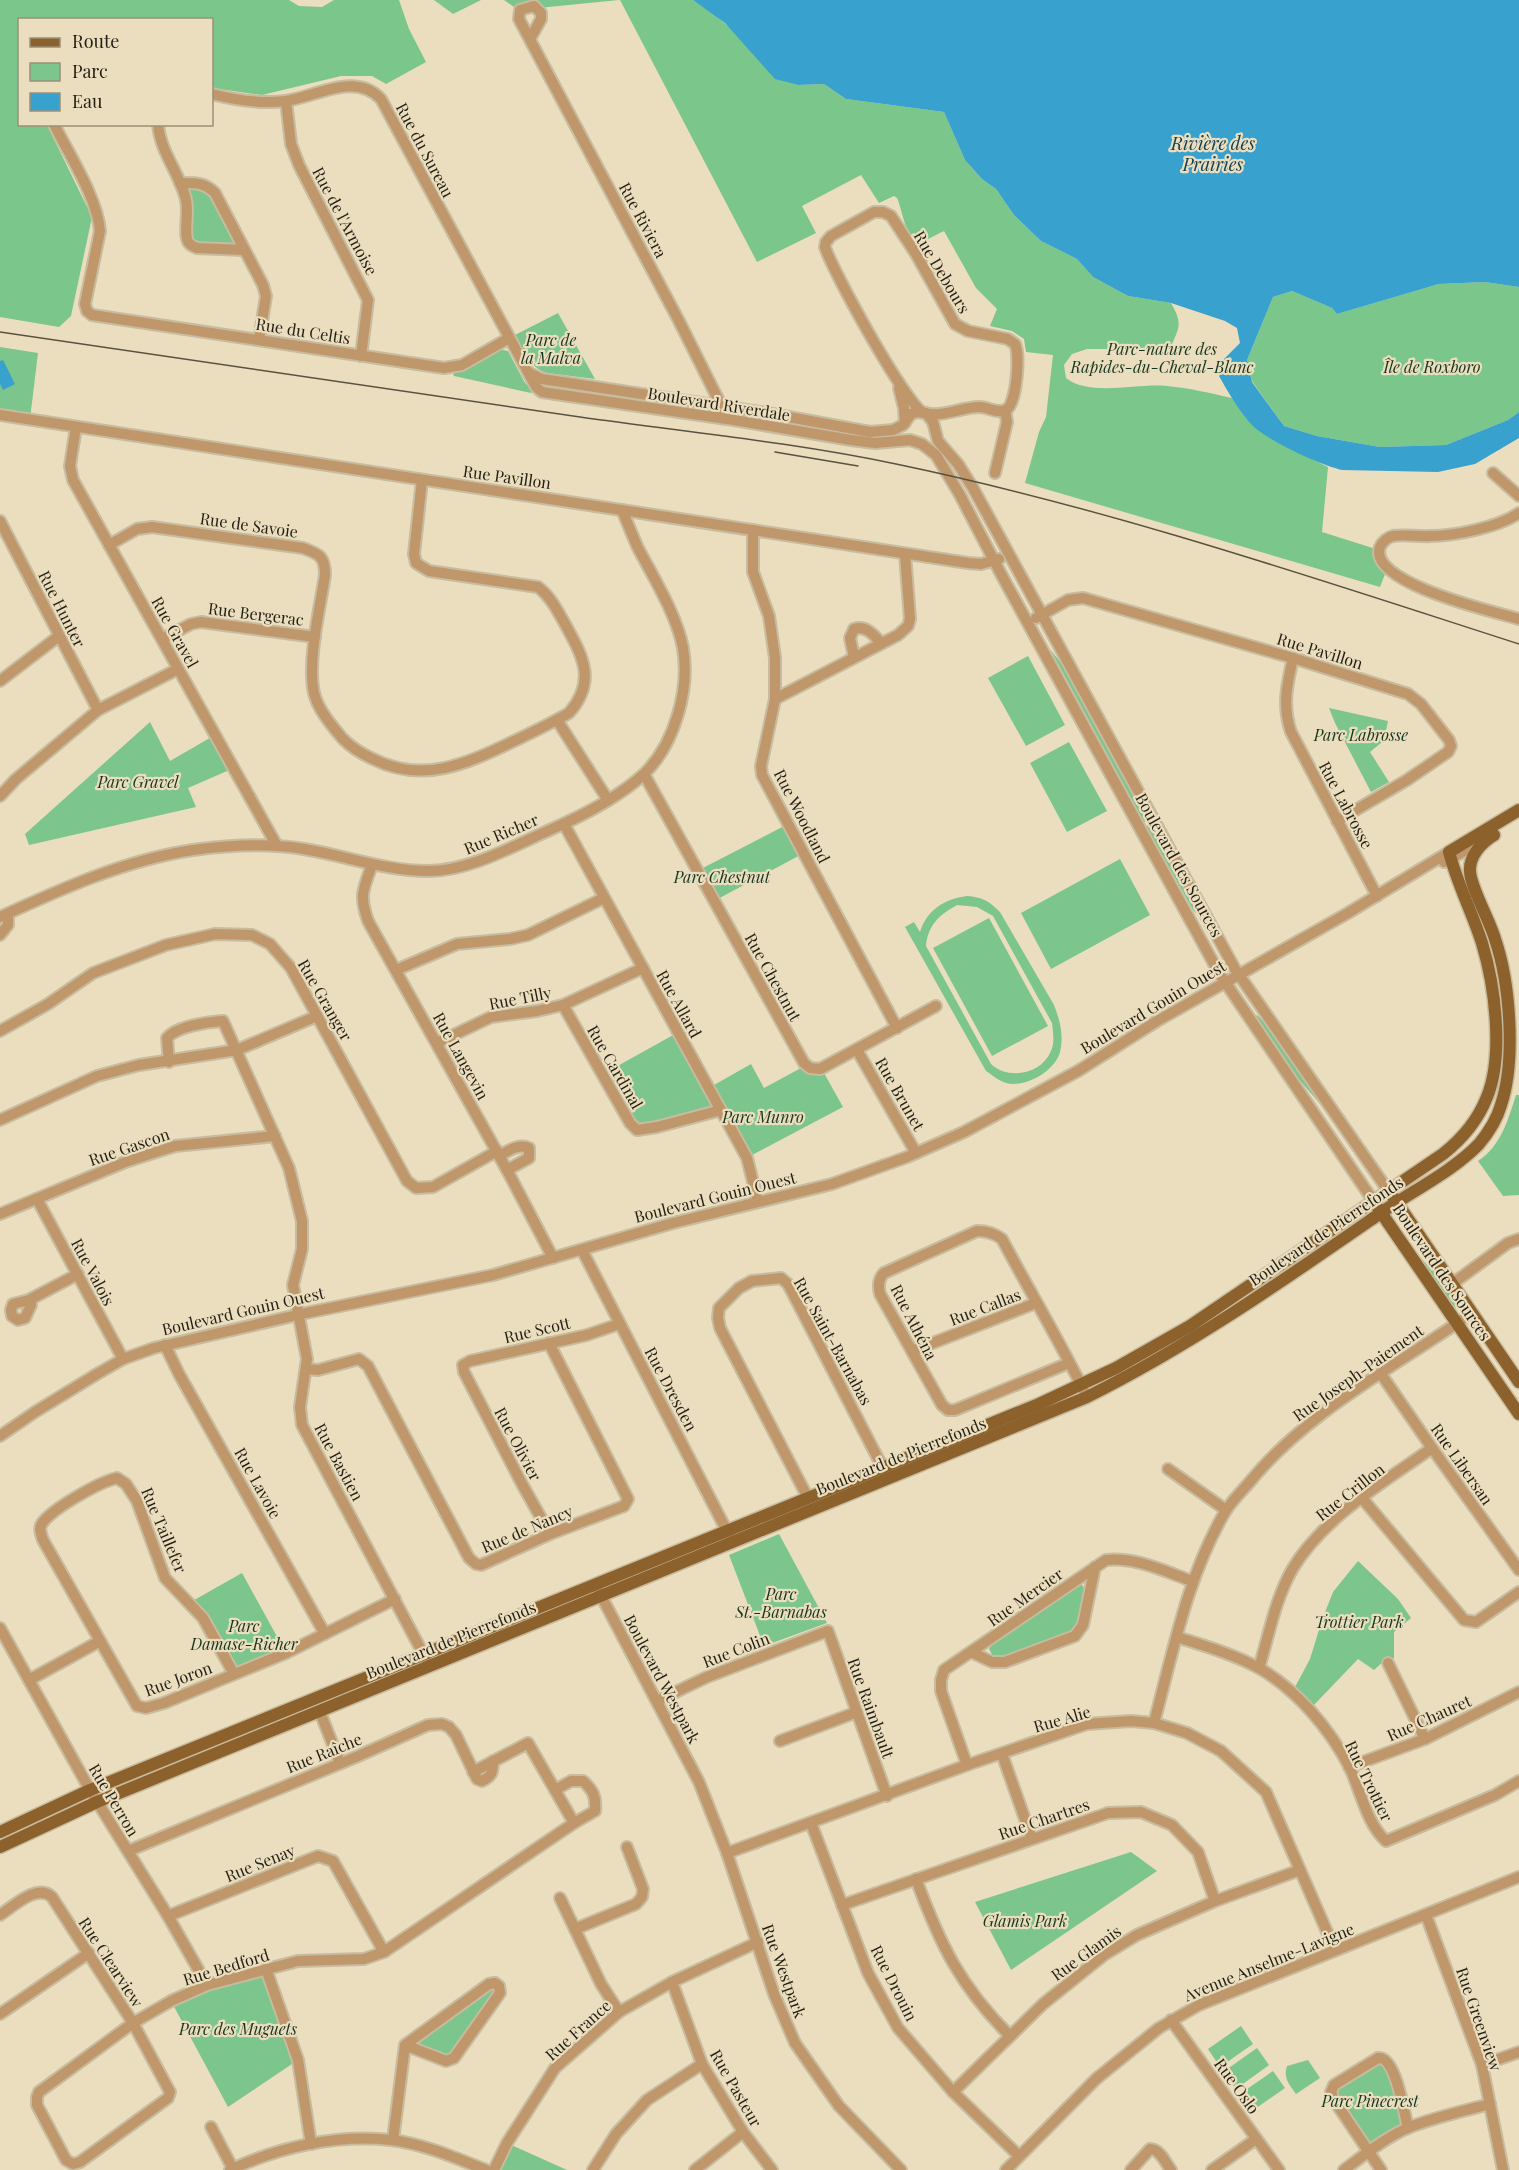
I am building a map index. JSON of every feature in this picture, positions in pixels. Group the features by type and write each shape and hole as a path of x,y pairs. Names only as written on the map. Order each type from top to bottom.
{"main road":[{"name":"Boulevard Gouin Ouest","path":"1450,856 1519,810"},
{"name":"Boulevard Gouin Ouest","path":"1484,840 1519,819"},
{"name":"Boulevard de Pierrefonds","path":"0,1832 90,1790 424,1654 733,1543 1081,1385 1145,1353 1378,1207 1396,1203 1461,1159 1478,1144 1498,1115 1506,1088 1514,1025 1496,940 1470,872 1472,860 1484,840"},
{"name":"Boulevard de Pierrefonds","path":"0,1847 97,1802 430,1666 727,1531 808,1498 886,1474 1087,1398 1141,1370 1198,1336 1378,1207 1389,1192 1450,1149 1463,1136 1488,1096 1493,1078 1495,1026 1491,988 1485,953 1450,856"},
{"name":"Boulevard des Sources","path":"1389,1192 1519,1382"},
{"name":"Boulevard des Sources","path":"1378,1207 1519,1414"}],"street":[{"name":"Rue Riviera","path":"531,39 721,406"},
{"name":"Rue du Sureau","path":"213,94 255,102 286,101 333,88 360,87 374,92 381,99 509,338"},
{"name":"Rue de l'Armoise","path":"286,101 291,144 299,165 368,300 362,356"},
{"name":"Rue du Celtis","path":"55,126 99,218 100,231 85,304 87,311 92,315 451,368 509,338"},
{"path":"158,126 164,148 180,183 188,212 187,238 190,245 197,248 244,250"},
{"path":"180,183 200,183 209,186 215,193 263,285 266,296 259,340"},
{"name":"Rue Debours","path":"898,383 828,254 826,244 834,234 874,212 883,212 891,216 916,254 955,324 968,331 1008,339 1015,344 1018,356 1014,396 1010,407 1005,410"},
{"name":"Boulevard Riverdale","path":"509,338 536,387 542,392 859,441 879,442 904,439 915,441"},
{"name":"Boulevard Riverdale","path":"529,373 542,379 721,406 870,432 893,430 905,422"},
{"path":"898,383 918,408 932,419 934,429"},
{"path":"898,383 905,432 915,441 928,439 934,429 944,420 968,409"},
{"path":"719,418 721,406"},
{"path":"905,422 911,414 980,407 998,411 1005,410 1007,424 995,473"},
{"name":"Rue Pavillon","path":"0,415 905,554 973,563 995,561 1007,554"},
{"name":"Rue Gravel","path":"76,427 70,466 73,480 277,846"},
{"name":"Boulevard des Sources","path":"934,429 938,441 966,477 1239,975 1389,1192"},
{"name":"Boulevard des Sources","path":"915,441 928,448 942,463 1226,982 1378,1207"},
{"path":"1493,472 1519,496"},
{"name":"Rue de Savoie","path":"109,545 137,528 152,526 303,548 319,554 325,565 325,575 313,654 314,693 323,713 357,752 385,765 405,771 431,771 454,767 478,758 569,713 579,701 586,672 582,655 555,606 547,594 538,587 429,571 416,563 414,554 422,480"},
{"name":"Rue Richer","path":"0,935 8,925 4,915 64,888 123,867 164,856 193,850 267,844 306,849 372,865 430,871 464,866 564,824 608,800 644,774 657,758 674,728 682,701 685,673 683,646 667,602 636,544 622,510"},
{"path":"1519,513 1481,528 1434,536 1392,536 1383,542 1379,550 1380,559 1387,569 1402,579 1443,597 1519,619"},
{"name":"Rue Hunter","path":"0,521 98,710"},
{"name":"Rue Woodland","path":"753,530 752,564 769,616 775,658 775,699 761,766 762,775 897,1028"},
{"path":"775,699 898,635 908,626 910,619 905,554"},
{"name":"Rue Pavillon","path":"1027,622 1068,600 1083,598 1293,658 1408,694 1421,704 1449,740 1448,752 1337,821"},
{"name":"Rue Bergerac","path":"162,639 191,624 201,622 315,637"},
{"path":"855,657 850,638 854,629 862,627 868,630 881,643"},
{"path":"0,681 59,636"},
{"name":"Rue Labrosse","path":"1293,658 1285,696 1286,719 1377,896"},
{"path":"0,796 16,779 98,710 178,669"},
{"path":"557,720 608,800"},
{"name":"Rue Chestnut","path":"644,774 804,1063 810,1068 820,1069 936,1006"},
{"name":"Rue Allard","path":"564,824 749,1162 758,1202"},
{"name":"Boulevard Gouin Ouest","path":"0,1436 81,1383 123,1359 165,1345 493,1275 668,1225 840,1182 916,1153 964,1132 1078,1071 1152,1024 1398,884 1422,867 1484,840"},
{"name":"Rue Langevin","path":"372,865 362,893 368,921 507,1170 553,1258"},
{"path":"396,970 457,944 528,935 604,898"},
{"name":"Rue Granger","path":"0,1031 48,1004 93,973 166,945 215,934 252,935 270,944 291,968 407,1181 416,1188 433,1187 498,1154"},
{"name":"Rue Tilly","path":"436,1044 491,1017 563,1005 643,968"},
{"name":"Rue Cardinal","path":"563,1005 630,1123 637,1130 657,1128 720,1110"},
{"path":"0,1120 97,1076 138,1065 237,1050 317,1016"},
{"name":"Rue Bastien","path":"169,1062 167,1038 171,1033 207,1022 223,1021 289,1168 302,1221 302,1249 293,1285 306,1355 300,1407 304,1428 430,1666"},
{"path":"1495,1026 1514,1025"},
{"name":"Rue Brunet","path":"857,1050 916,1153"},
{"name":"Rue Gascon","path":"0,1214 128,1161 175,1146 275,1136"},
{"path":"498,1154 518,1146 529,1148 529,1158 507,1170"},
{"name":"Rue Valois","path":"37,1199 123,1359"},
{"name":"Rue Athéna","path":"1070,1363 951,1411 942,1405 880,1294 878,1287 880,1276 976,1231 995,1233 1002,1239 1070,1363 1087,1398"},
{"path":"1452,1284 1508,1243 1519,1239"},
{"name":"Rue Dresden","path":"582,1250 733,1543"},
{"path":"31,1299 78,1274"},
{"name":"Rue Saint-Barnabas","path":"808,1498 720,1328 719,1308 739,1288 752,1281 781,1278 788,1284 886,1474"},
{"name":"Rue Callas","path":"912,1351 1036,1303"},
{"name":"Rue Joseph-Paiement","path":"1154,1724 1192,1581 1226,1510 1256,1474 1290,1439 1326,1410 1472,1313"},
{"name":"Rue Scott","path":"463,1365 470,1361 586,1335 619,1324"},
{"name":"Rue de Nancy","path":"306,1370 318,1370 358,1359 369,1366 469,1558 473,1562 484,1564 550,1534 624,1506 628,1499 549,1343"},
{"name":"Rue Lavoie","path":"165,1345 325,1634"},
{"name":"Rue Olivier","path":"463,1365 464,1372 550,1534"},
{"name":"Rue Libersan","path":"1381,1374 1519,1570"},
{"name":"Rue Crillon","path":"1259,1668 1277,1605 1292,1570 1303,1554 1337,1517 1431,1448"},
{"path":"1168,1469 1226,1510"},
{"name":"Rue Taillefer","path":"40,1530 42,1523 64,1506 106,1481 117,1478 126,1484 142,1511 165,1578 203,1618 234,1674"},
{"path":"1362,1498 1464,1620 1476,1622 1519,1592"},
{"name":"Rue Joron","path":"40,1530 43,1540 136,1706 146,1708 164,1703 234,1674 325,1634 395,1599"},
{"name":"Rue Mercier","path":"967,1765 940,1690 944,1670 1106,1560 1123,1559 1192,1581"},
{"path":"971,1652 992,1662 1005,1662 1075,1636 1083,1625 1095,1567"},
{"name":"Boulevard Westpark","path":"598,1591 701,1787"},
{"name":"Rue Perron","path":"0,1628 90,1790 168,1916 207,1985"},
{"name":"Rue Colin","path":"657,1701 707,1677 828,1630"},
{"name":"Rue Raimbault","path":"828,1630 887,1796"},
{"name":"Rue Trottier","path":"1177,1637 1231,1655 1259,1668 1286,1687 1323,1724 1349,1767 1377,1833 1386,1841 1495,1795 1519,1781"},
{"path":"29,1680 100,1641"},
{"path":"1388,1663 1425,1739"},
{"name":"Rue Chauret","path":"1349,1767 1425,1739 1519,1692"},
{"path":"320,1712 340,1763"},
{"path":"780,1741 857,1712"},
{"name":"Rue Alie","path":"727,1853 967,1765 1094,1723 1131,1721 1154,1724 1186,1733 1221,1751 1266,1792 1335,1950"},
{"name":"Rue Raîche","path":"128,1851 428,1725 442,1724 449,1727 456,1735 473,1772 528,1743 555,1790"},
{"path":"1002,1754 1032,1839"},
{"name":"Rue Bedford","path":"168,2098 80,2162 73,2164 66,2160 37,2105 36,2097 39,2092 133,2023 171,2001 207,1985 298,1961 364,1959 384,1952 595,1811 596,1797 584,1781 571,1781 555,1790"},
{"name":"Rue Westpark","path":"701,1787 727,1853 774,1994 795,2043 839,2106 901,2170"},
{"path":"555,1790 574,1823"},
{"name":"Rue Chartres","path":"842,1905 1108,1813 1141,1812 1172,1825 1198,1852 1215,1901"},
{"name":"Rue Drouin","path":"812,1823 868,1973 898,2028 953,2092 1018,2155"},
{"path":"574,1929 636,1904 642,1897 643,1889 627,1847"},
{"name":"Rue Senay","path":"168,1916 318,1856 333,1861 384,1952"},
{"name":"Rue Glamis","path":"953,2092 1043,2004 1104,1956 1137,1935 1215,1901 1300,1870"},
{"name":"Avenue Anselme-Lavigne","path":"1006,2170 1018,2155 1095,2079 1171,2020 1199,2005 1519,1877"},
{"path":"916,1879 932,1922 955,1967 976,1999 1010,2036"},
{"name":"Rue Clearview","path":"0,1915 34,1894 47,1893 52,1897 133,2023 167,2084 170,2092 168,2098"},
{"path":"560,1898 601,1984 619,2012"},
{"name":"Rue Greenview","path":"1426,1915 1482,2065 1503,2170"},
{"name":"Rue France","path":"494,2170 507,2143 555,2068 619,2012 672,1982 758,1942"},
{"path":"0,2013 89,1953"},
{"path":"266,1969 298,2060 311,2144"},
{"name":"Rue Pasteur","path":"672,1982 702,2064 743,2132 772,2170"},
{"path":"393,2140 405,2045 489,1984 495,1983 499,1986 500,1993 454,2058 446,2061 405,2045"},
{"name":"Rue Oslo","path":"1171,2020 1279,2170"},
{"path":"1482,2065 1519,2052"},
{"path":"1381,2170 1334,2100 1331,2092 1334,2085 1382,2057 1387,2060 1393,2070 1408,2128"},
{"path":"593,2170 616,2134 647,2100 702,2064"},
{"path":"1344,2170 1368,2152 1408,2128 1490,2104"},
{"path":"211,2127 232,2169 268,2154 311,2144 367,2139 393,2140 445,2153 486,2170"},
{"path":"694,2170 743,2132"},
{"path":"1212,2170 1256,2139"},
{"path":"1131,2170 1150,2149 1154,2149 1158,2151 1171,2170"}],"green space":[{"path":"0,0 289,0 299,6 322,7 334,0 399,0 409,29 426,62 386,84 372,76 341,76 262,95 213,88 213,18 18,18 18,126 47,126 92,217 71,316 59,327 0,317"},
{"path":"434,0 481,0 453,14"},
{"path":"504,0 619,0 518,10"},
{"path":"620,0 693,0 710,11 799,85 824,84 846,99 944,112 965,160 982,179 996,189 1014,215 1041,241 1077,259 1093,277 1128,296 1171,303 1174,309 1179,323 1172,344 1151,349 1087,349 1072,354 1064,365 1066,378 1087,387 1167,386 1232,398 1252,425 1267,436 1328,467 1322,532 1379,550 1387,569 1380,587 1025,483 1039,432 1046,417 1053,355 1026,352 1024,339 1012,331 990,326 997,309 976,288 944,231 922,242 916,239 905,223 897,198 894,196 879,203 861,175 802,206 816,233 757,262"},
{"path":"180,183 209,186 244,250 190,245"},
{"name":"Île de Roxboro","path":"1485,282 1519,287 1519,412 1508,420 1446,445 1380,447 1317,436 1284,426 1252,381 1247,360 1273,297 1292,291 1332,308 1337,314 1439,284"},
{"name":"Parc de la Malva","path":"558,313 595,379 541,371 524,352 515,335"},
{"path":"0,347 38,353 30,419 0,415"},
{"name":"Parc de la Malva","path":"499,349 508,351 525,383 533,390 531,393 454,376 453,374"},
{"path":"1050,649 1065,668 1149,820 1144,822"},
{"path":"1028,656 1065,725 1026,746 988,678"},
{"name":"Parc Labrosse","path":"1329,708 1388,721 1386,731 1393,733 1370,752 1389,782 1371,792"},
{"name":"Parc Gravel","path":"150,722 170,761 215,735 234,768 188,788 196,807 29,845 25,834"},
{"path":"1069,742 1107,811 1067,832 1030,763"},
{"path":"1151,823 1206,924 1193,910 1146,826"},
{"name":"Parc Chestnut","path":"788,824 804,853 714,901 697,871"},
{"path":"1120,859 1150,915 1051,969 1021,913"},
{"path":"967,896 981,899 989,902 1000,912 1054,1005 1061,1028 1060,1052 1052,1066 1031,1080 1014,1084 1006,1083 986,1071 905,927 914,922 920,932 932,912 944,903","holes":["957,905 977,907 993,916 1052,1023 1051,1051 1046,1059 1032,1070 1006,1072 991,1064 926,946 932,926 945,913"]},
{"path":"989,918 1048,1026 992,1056 933,948"},
{"path":"1257,1015 1268,1026 1328,1113 1296,1076"},
{"path":"675,1034 713,1107 652,1125 638,1125 605,1073"},
{"name":"Parc Munro","path":"751,1064 764,1088 801,1068 824,1073 843,1107 752,1155 714,1085"},
{"path":"1516,1095 1519,1095 1519,1195 1503,1196 1478,1161 1493,1148 1498,1140 1507,1123"},
{"path":"1418,1255 1441,1279 1459,1305 1455,1308"},
{"name":"Parc St.-Barnabas","path":"779,1534 827,1623 764,1646 729,1555"},
{"name":"Trottier Park","path":"1358,1561 1398,1599 1411,1618 1394,1632 1394,1658 1384,1661 1374,1670 1358,1659 1312,1707 1294,1689 1310,1659 1333,1592"},
{"name":"Parc Damase-Richer","path":"242,1573 286,1653 234,1674 189,1603"},
{"path":"1077,1585 1082,1585 1086,1591 1078,1622 1070,1632 1004,1658 994,1658 989,1649 993,1643"},
{"path":"398,1671 373,1685 128,1783 154,1769"},
{"name":"Glamis Park","path":"1131,1852 1157,1871 1011,1970 975,1902"},
{"name":"Parc des Muguets","path":"266,1969 298,2060 228,2107 171,2001"},
{"path":"490,1987 495,1989 496,1993 454,2053 445,2057 412,2044"},
{"path":"1241,2026 1253,2044 1220,2067 1208,2049"},
{"path":"1257,2048 1269,2065 1236,2089 1223,2072"},
{"path":"1308,2060 1320,2078 1296,2094 1286,2077 1287,2066"},
{"name":"Parc Pinecrest","path":"1379,2062 1390,2073 1404,2123 1370,2147 1335,2093 1337,2087"},
{"path":"1273,2071 1285,2088 1252,2111 1240,2094"},
{"path":"507,2143 567,2170 494,2170"}],"water":[{"name":"Rivière des Prairies","path":"693,0 1519,0 1519,287 1485,282 1439,284 1337,314 1332,308 1292,291 1273,297 1247,360 1252,382 1284,426 1317,436 1380,447 1446,445 1508,420 1519,412 1519,438 1475,464 1438,472 1342,470 1280,444 1250,423 1219,376 1221,362 1240,343 1237,328 1225,321 1171,303 1128,296 1093,277 1077,259 1041,241 1014,215 996,189 982,179 965,160 944,112 846,99 824,84 799,85 775,79 725,23"},
{"path":"3,360 15,384 3,390 0,384 0,361"}],"tram line":[{"path":"0,332 435,396 778,443 896,464 1054,501 1132,523 1519,644"},
{"path":"775,452 858,466"}],"park label":[{"name":"Parc-nature des Rapides-du-Cheval-Blanc","path":"1162,358"}]}
